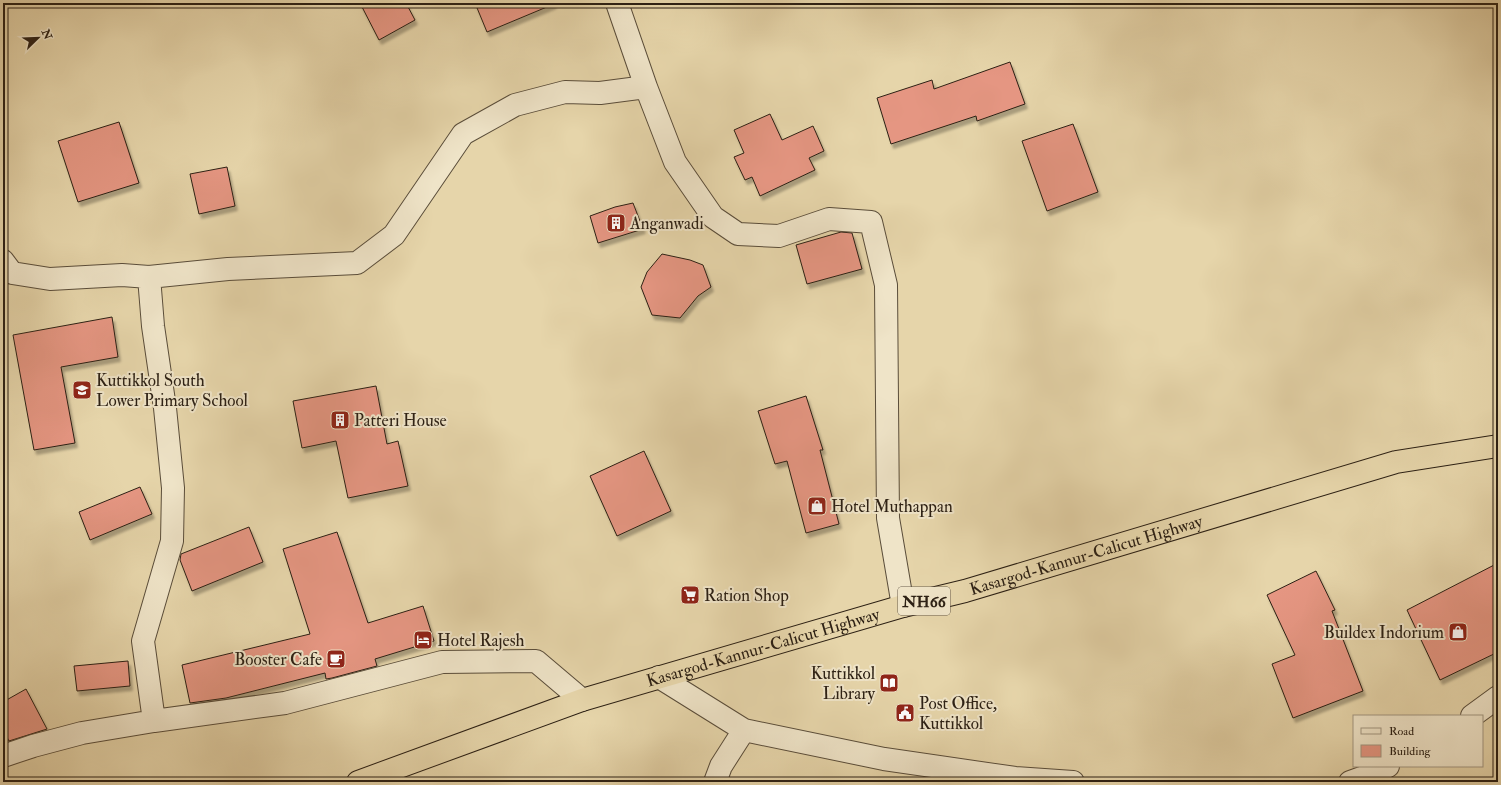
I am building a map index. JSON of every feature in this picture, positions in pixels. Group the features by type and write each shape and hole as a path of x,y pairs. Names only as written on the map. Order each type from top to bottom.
{"highway":[{"name":"Kasargod-Kannur-Calicut Highway","path":"358,782 582,700 659,677 903,606 965,591 1396,462 1498,446"}],"street":[{"path":"617,3 646,88 675,162 713,217 738,234 779,236 829,219 871,222 886,285 888,518 903,606"},
{"path":"3,261 12,273 50,278 122,276 149,277 228,269 356,263 394,236 463,134 515,105 566,92 600,93 646,88"},
{"path":"149,277 153,326 165,408 173,488 172,541 143,641 154,721"},
{"path":"3,756 33,746 82,733 285,702 442,662 536,661 582,700"},
{"path":"659,677 744,730 884,759 1015,778 1073,782"},
{"path":"1473,715 1498,697"},
{"path":"715,782 721,766 744,730"},
{"path":"1350,782 1376,773 1386,767"}],"building":[{"path":"360,3 406,3 415,20 379,40"},
{"path":"475,3 554,3 554,4 487,32"},
{"path":"1010,62 1025,104 977,121 976,116 891,144 877,98 932,80 934,89"},
{"path":"770,114 782,140 813,126 824,151 809,158 815,170 760,196 752,177 745,180 734,157 744,153 734,130"},
{"path":"119,122 139,183 78,202 58,141"},
{"path":"1073,124 1098,192 1047,211 1022,141"},
{"path":"227,167 235,206 199,214 190,174"},
{"name":"Anganwadi","path":"633,203 643,229 598,243 590,216 615,207"},
{"path":"841,232 852,233 862,269 807,284 796,245"},
{"path":"662,254 690,260 703,265 711,287 698,296 680,318 652,315 641,287 647,272"},
{"path":"112,317 118,357 61,367 75,443 34,450 13,335"},
{"path":"376,386 387,444 398,441 408,486 348,498 336,441 302,448 293,401"},
{"path":"806,396 823,450 820,450 839,524 806,533 787,461 775,464 758,411"},
{"path":"644,451 671,511 617,536 590,476"},
{"path":"140,487 152,514 90,540 79,512"},
{"path":"249,527 263,562 192,591 180,560 181,554"},
{"path":"337,532 368,623 423,606 434,641 375,659 377,666 332,678 326,679 325,673 226,698 190,703 182,665 310,634 283,549"},
{"name":"Buildex Indorium","path":"1498,563 1498,652 1440,680 1407,610"},
{"path":"1316,571 1335,610 1332,611 1363,691 1293,718 1272,664 1295,655 1267,595"},
{"path":"128,661 130,686 77,691 74,666"},
{"path":"26,689 47,729 9,741 3,730 3,702"}],"place":[{"name":"Anganwadi","path":"616,223"},
{"name":"Kuttikkol South Lower Primary School","path":"82,390"},
{"name":"Patteri House","path":"340,420"},
{"name":"Hotel Muthappan","path":"817,506"},
{"name":"Ration Shop","path":"690,595"},
{"name":"Buildex Indorium","path":"1458,632"},
{"name":"Hotel Rajesh","path":"423,640"},
{"name":"Booster Cafe","path":"336,659"},
{"name":"Kuttikkol Library","path":"889,683"},
{"name":"Post Office, Kuttikkol","path":"905,713"}]}
